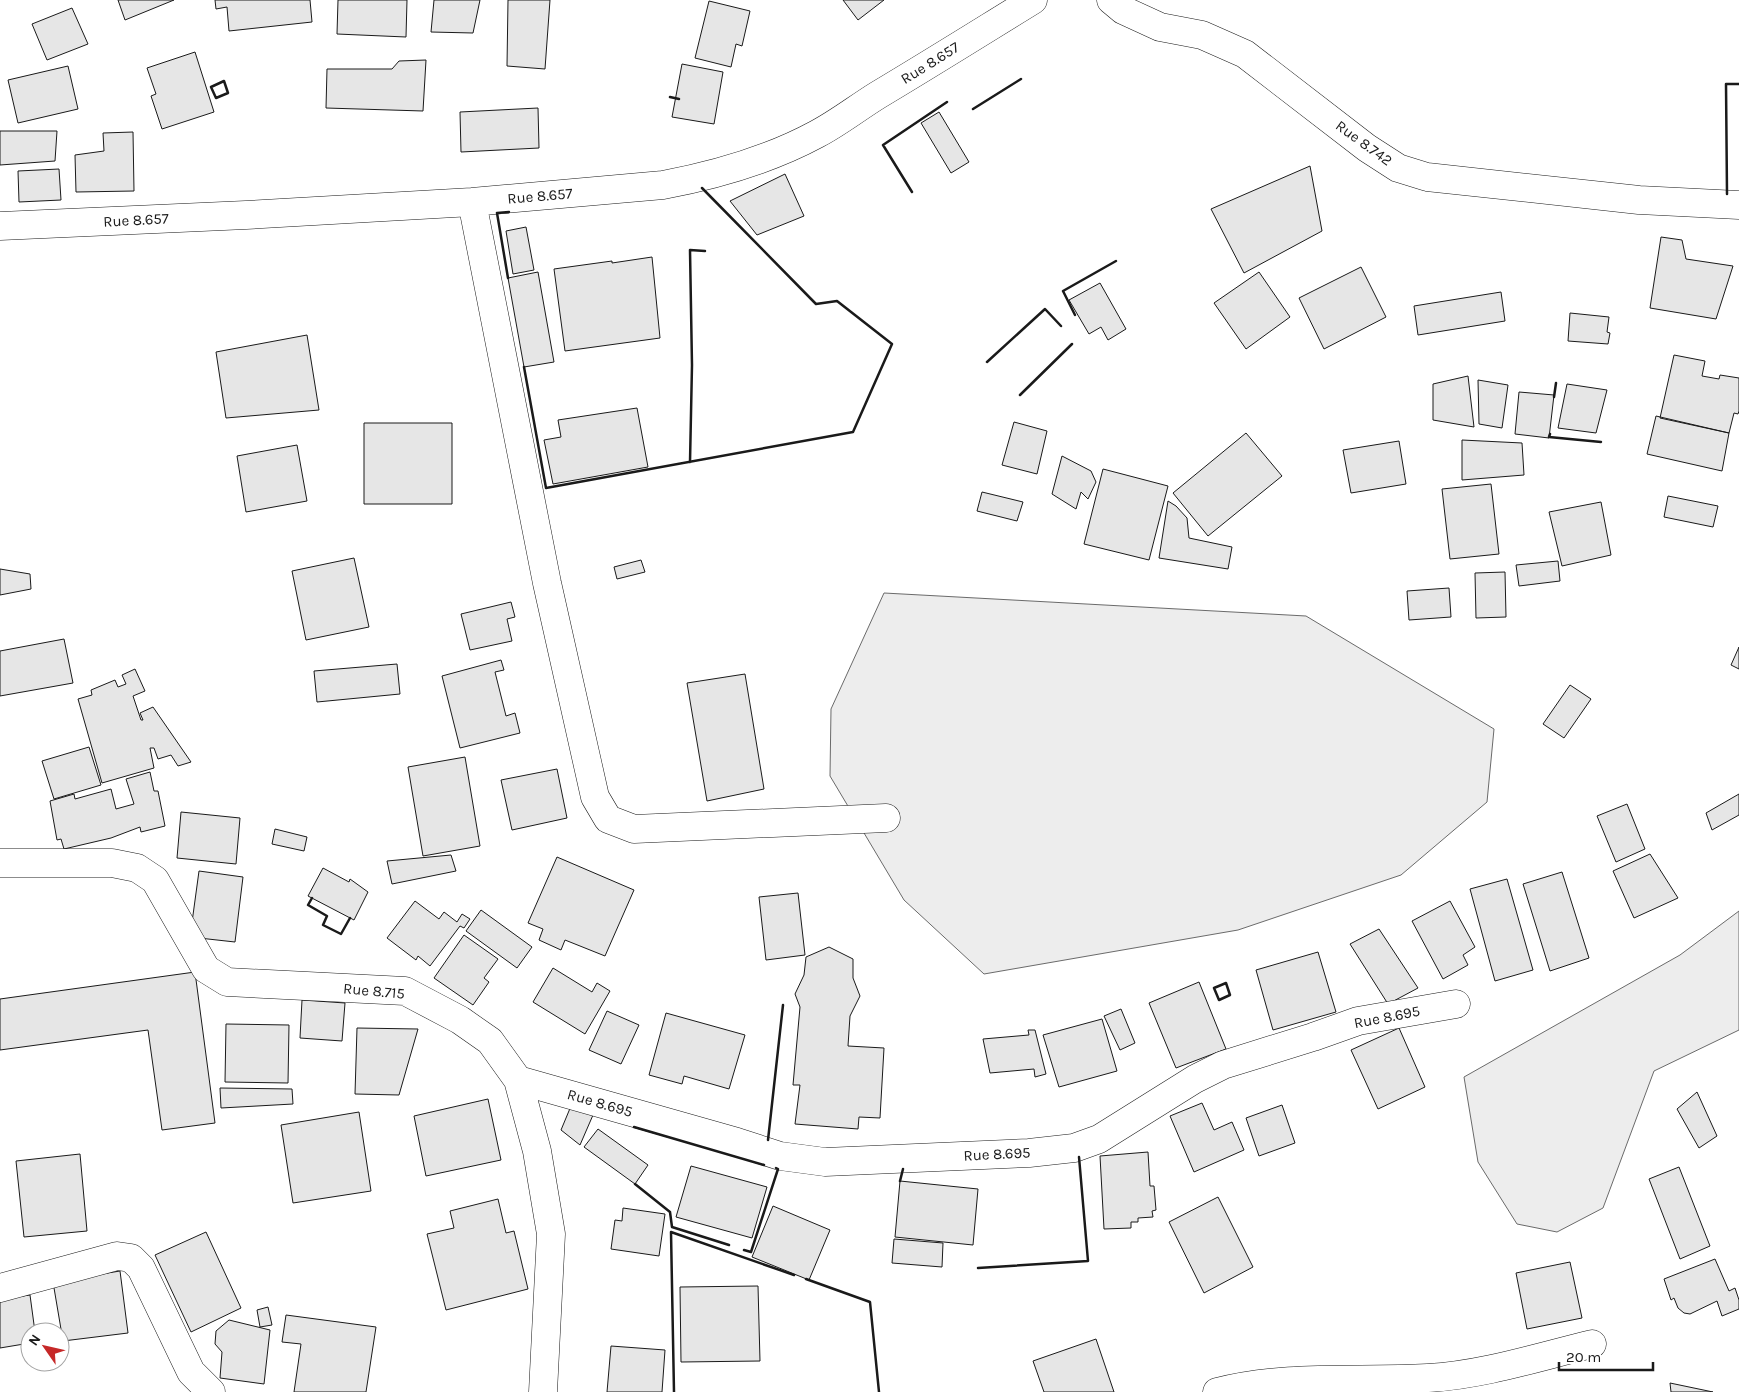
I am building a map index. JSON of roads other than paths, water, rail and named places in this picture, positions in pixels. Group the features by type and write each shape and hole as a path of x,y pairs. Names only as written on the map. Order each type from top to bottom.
{"street":[{"name":"Rue 8.657","path":"0,226 472,202 662,185 694,179 732,169 776,153 818,134 1033,0"},
{"name":"Rue 8.742","path":"1111,0 1123,10 1160,27 1202,35 1245,54 1367,148 1398,168 1426,177 1639,200 1739,205"},
{"path":"472,202 549,593 595,797 608,819 634,829 886,818"},
{"name":"Rue 8.715","path":"0,864 112,863 137,868 155,880 206,969 227,982 405,991 460,1020 490,1041 518,1080 537,1151 551,1234 543,1392"},
{"name":"Rue 8.695","path":"518,1080 780,1156 825,1162 1029,1153 1074,1148 1099,1138 1195,1078 1222,1065 1358,1021 1456,1004"},
{"path":"0,1288 117,1256 131,1258 141,1268 191,1372 211,1392"},
{"path":"1217,1392 1274,1382 1430,1378 1484,1370 1592,1344"}]}
